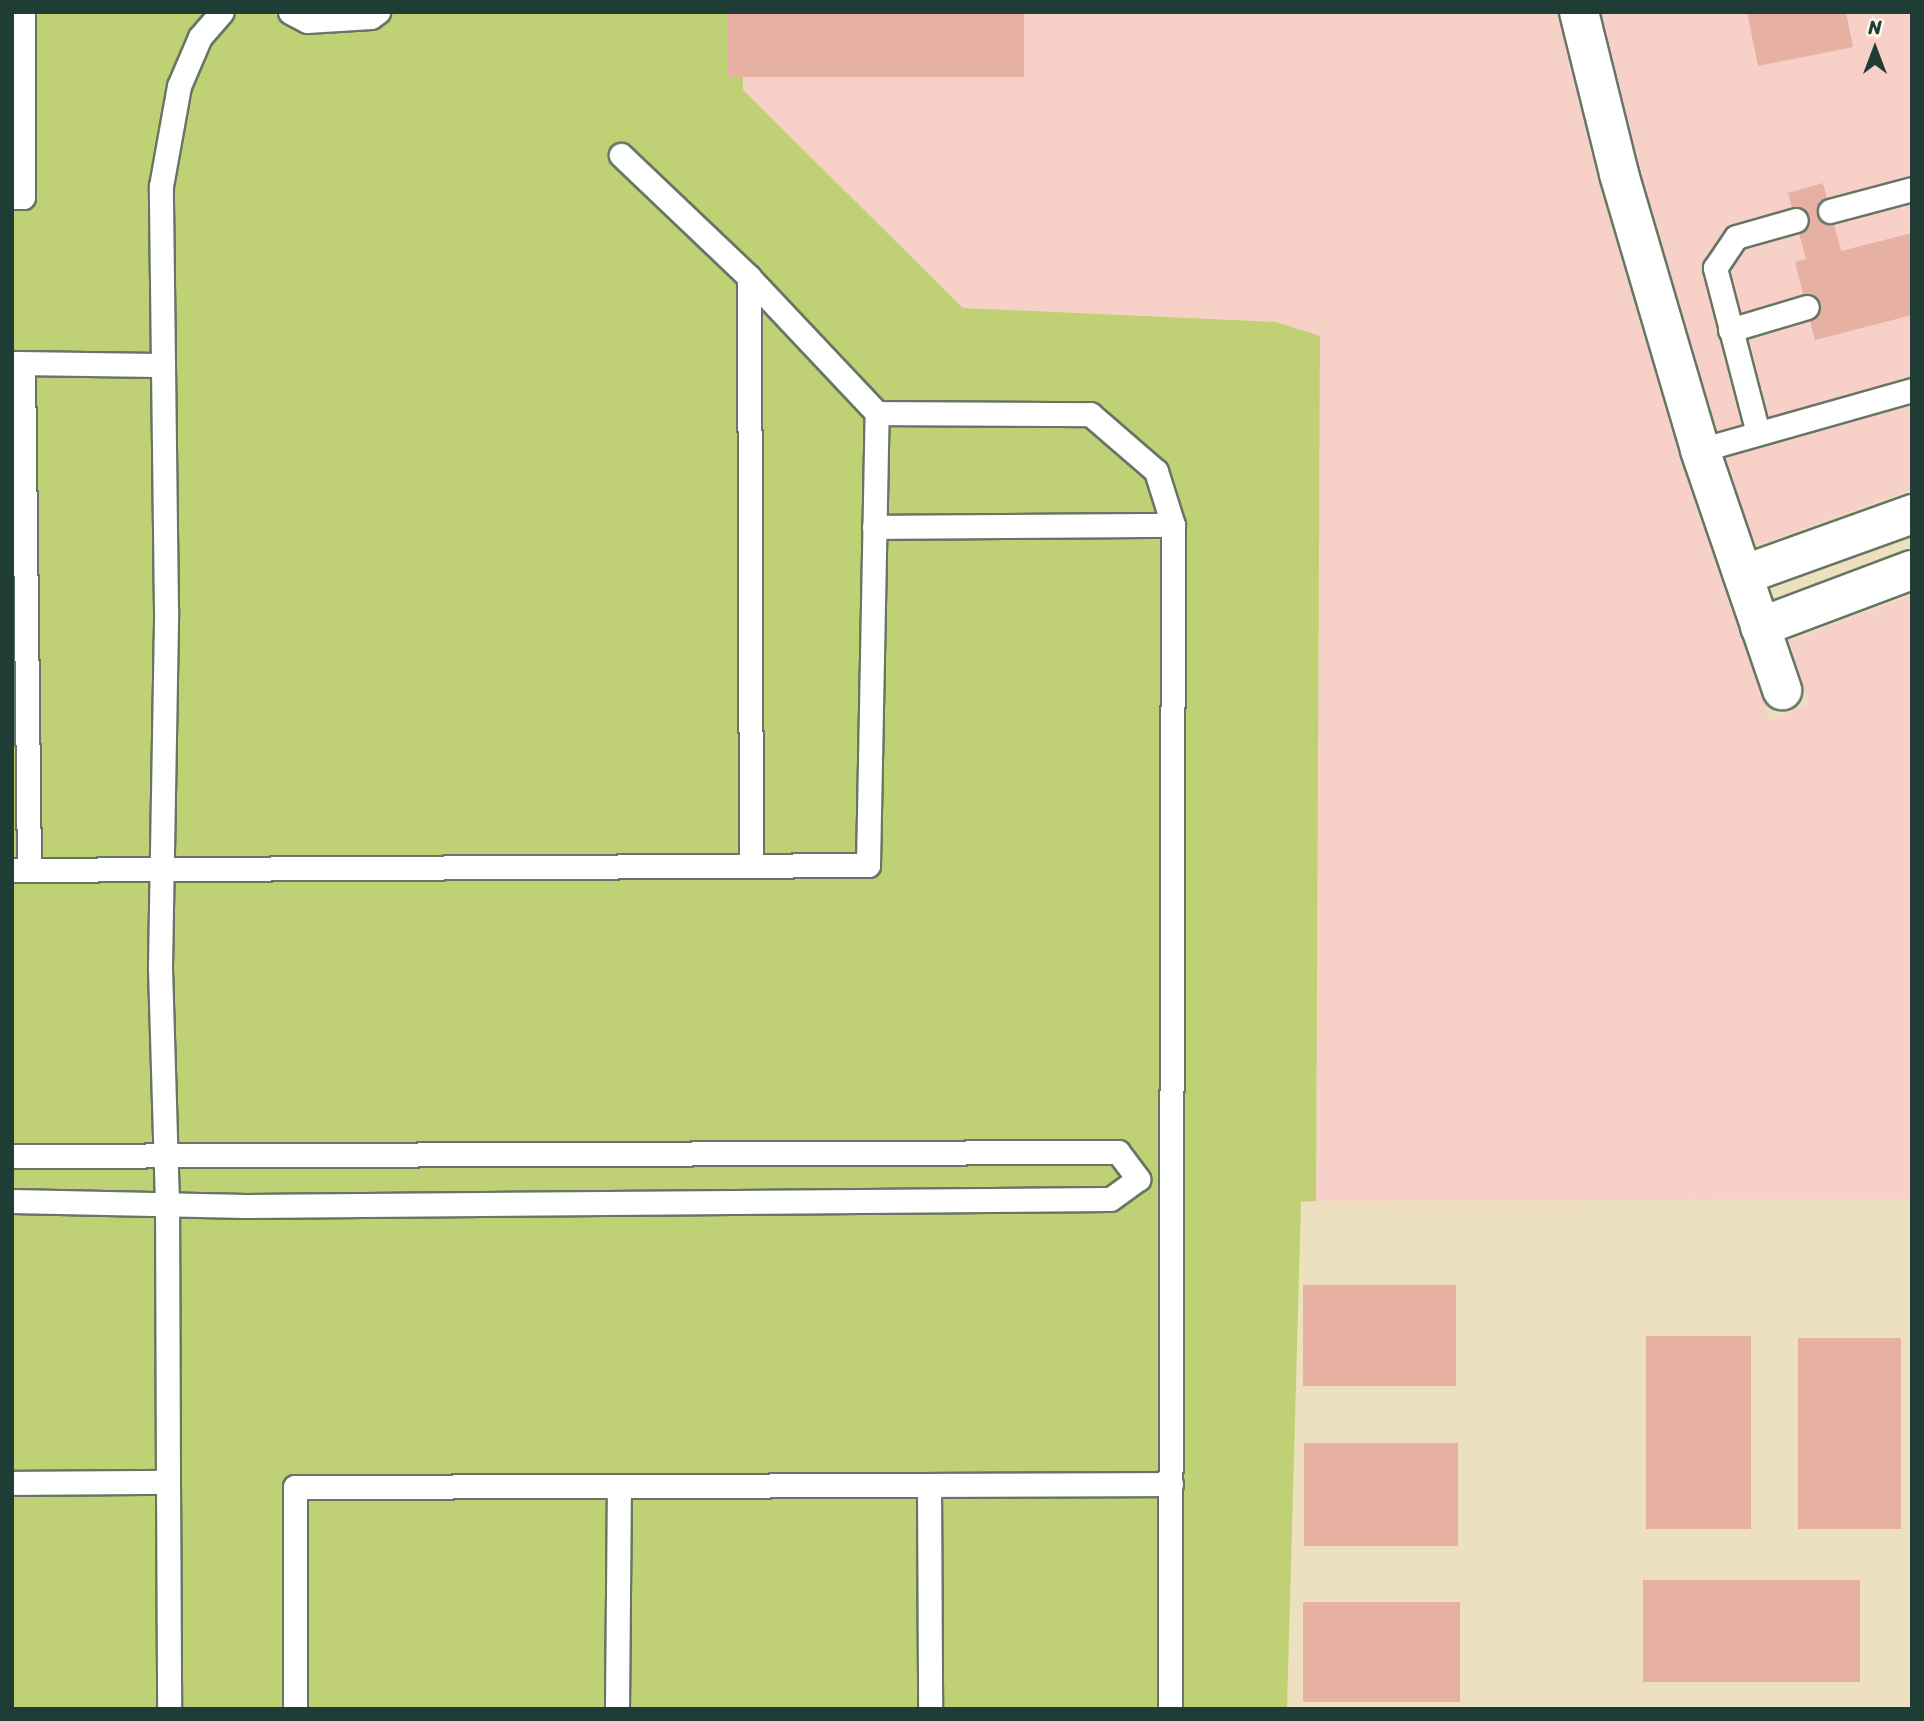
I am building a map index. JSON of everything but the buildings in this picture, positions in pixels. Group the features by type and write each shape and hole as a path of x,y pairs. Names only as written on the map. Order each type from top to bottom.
{"street":[{"path":"1579,12 1619,174 1700,450 1782,691"},
{"path":"1743,575 1912,514"},
{"path":"1760,627 1912,570"}],"lane":[{"path":"12,197 23,197 23,12"},
{"path":"169,1709 167,1204 162,870 166,610 162,186 180,86 201,37 222,12"},
{"path":"290,12 307,21 371,17 378,12"},
{"path":"163,365 18,364 21,870 868,865 877,413 749,277 621,155"},
{"path":"1830,211 1912,189"},
{"path":"1758,433 1714,268 1736,237 1796,220"},
{"path":"749,277 751,866"},
{"path":"1730,330 1807,307"},
{"path":"1700,450 1912,390"},
{"path":"877,413 1090,414 1156,471 1173,525 1170,1709"},
{"path":"874,527 1173,525"},
{"path":"12,1156 1118,1152 1138,1179"},
{"path":"12,1201 167,1204 1110,1199 1138,1179 1173,1180"},
{"path":"12,1483 168,1482"},
{"path":"295,1709 295,1487 1171,1484"},
{"path":"929,1485 930,1709"},
{"path":"617,1709 619,1486"}],"shaded area":[{"path":"743,12 1558,12 1598,180 1680,458 1770,721 1809,704 1788,641 1912,595 1912,1199 1316,1201 1320,337 1276,322 963,308 743,90"},
{"path":"1600,12 1912,12 1912,489 1755,546 1719,442 1638,167"}],"green space":[{"path":"12,12 743,12 743,90 963,308 1276,322 1320,336 1316,1201 1301,1202 1287,1709 12,1709"}]}
